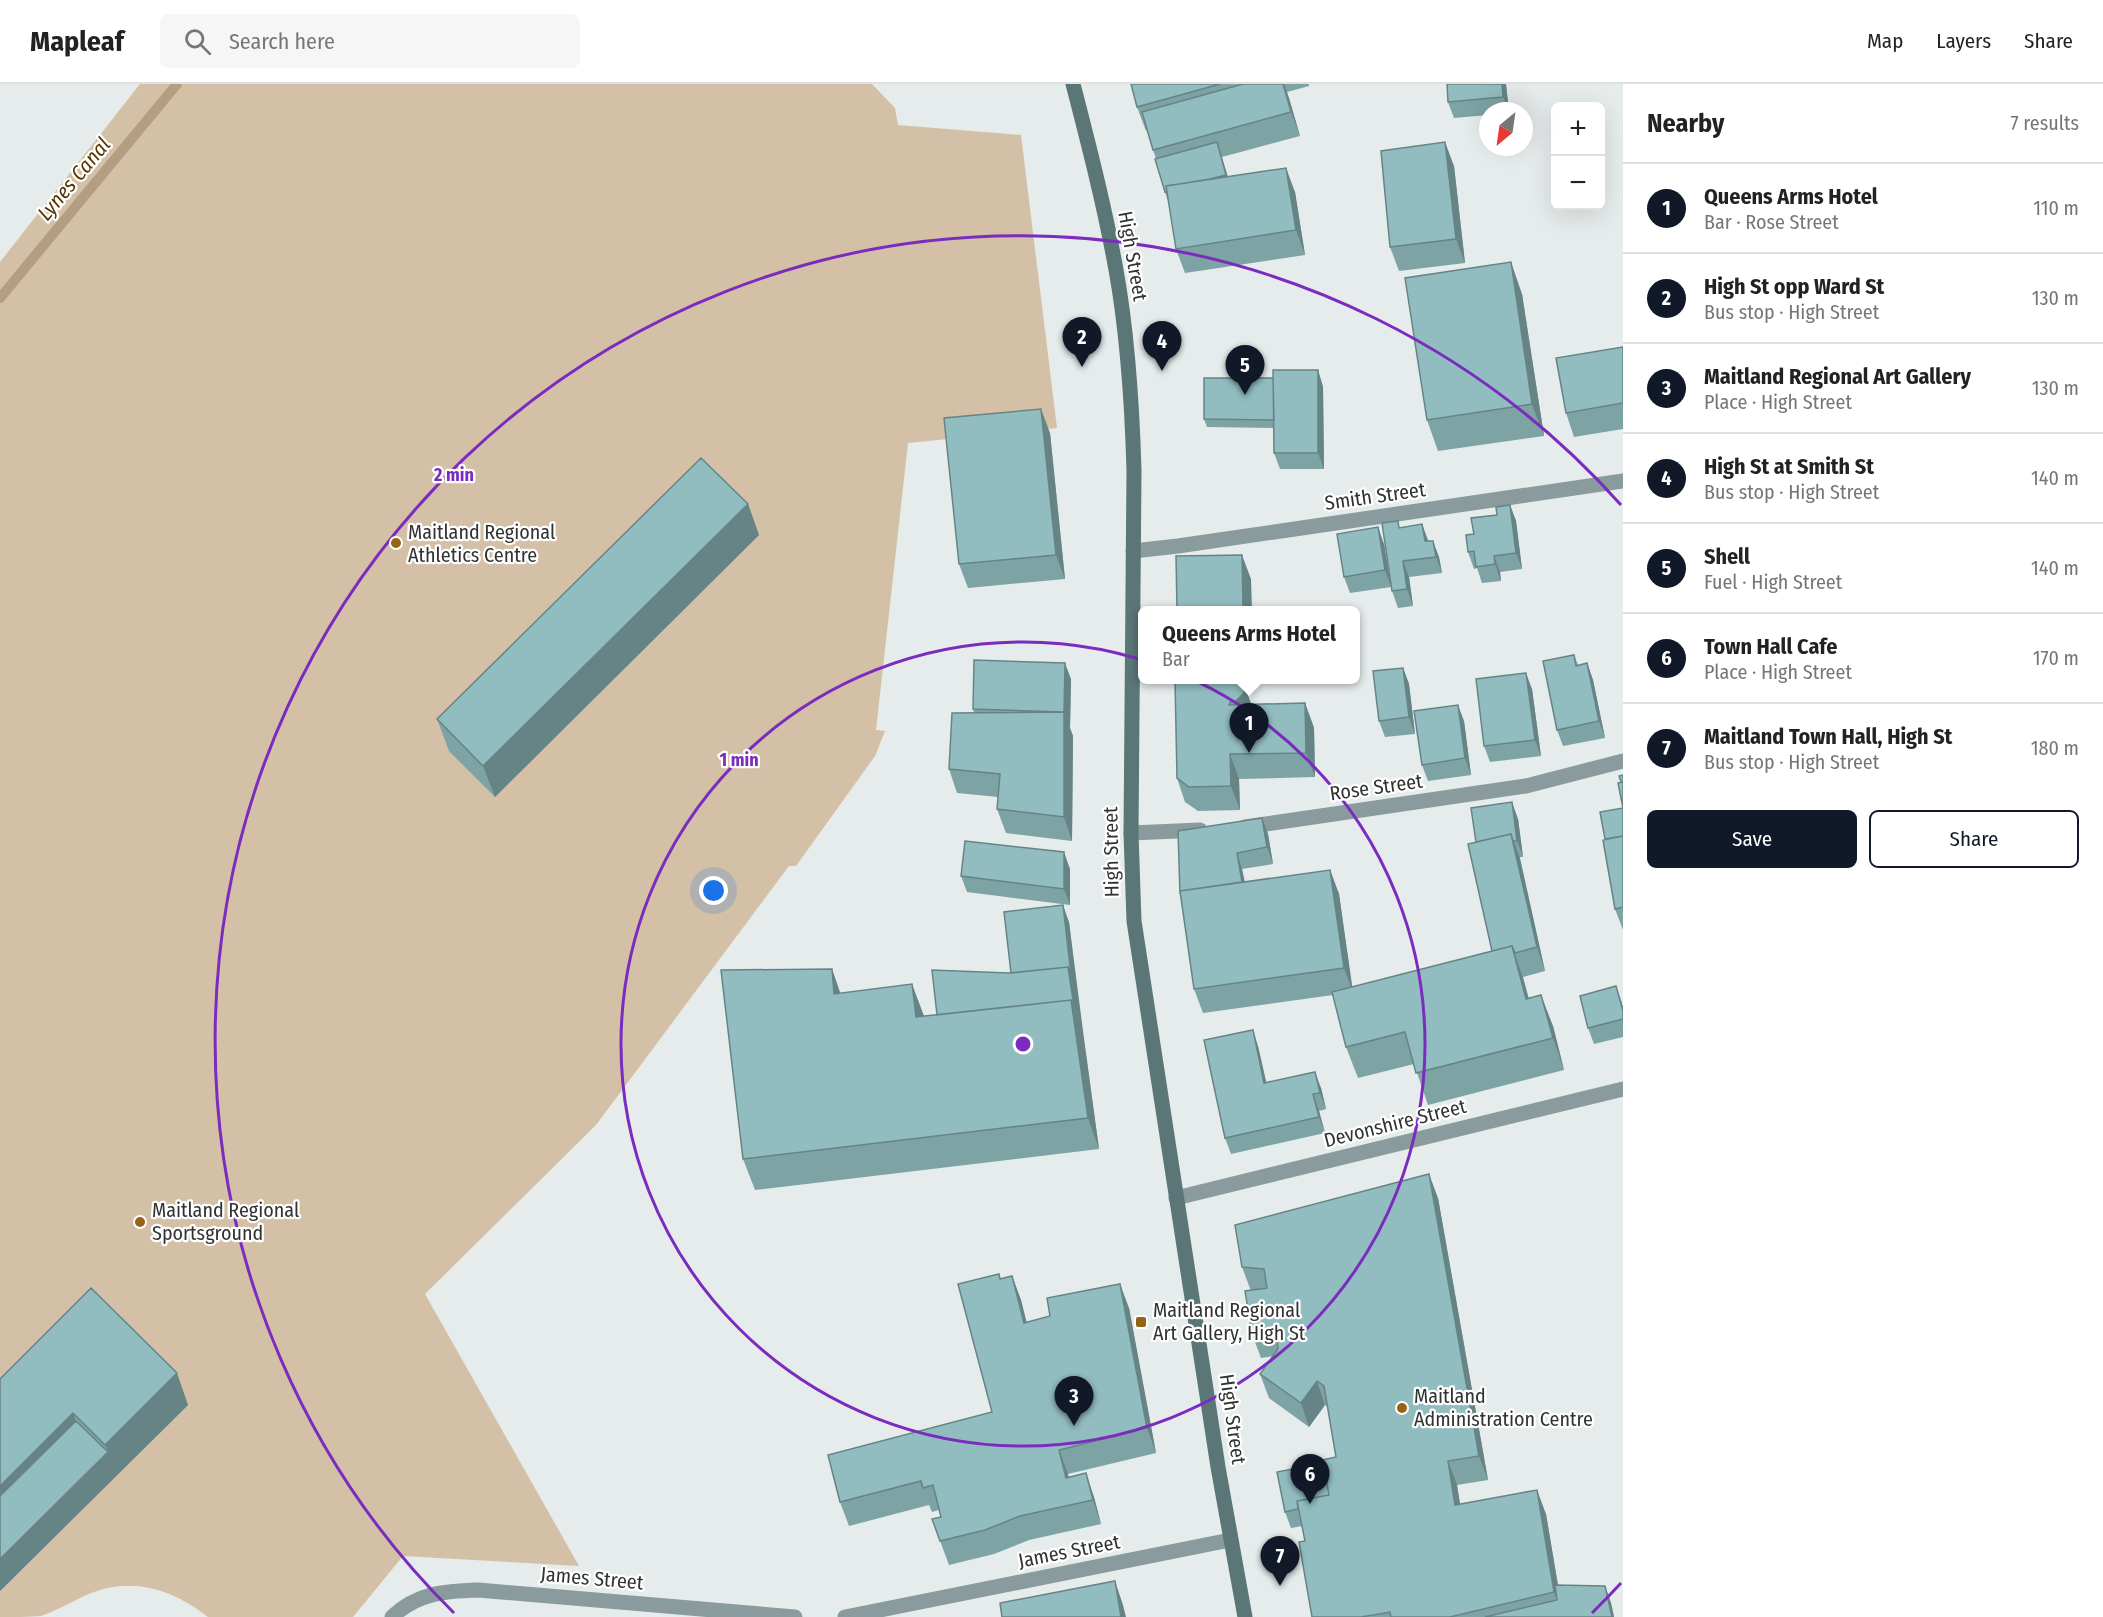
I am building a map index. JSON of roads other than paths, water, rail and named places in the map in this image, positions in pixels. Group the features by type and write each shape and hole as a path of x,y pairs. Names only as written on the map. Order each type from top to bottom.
{"main road":[{"name":"High Street","path":"1077,85 1116,271 1126,337 1132,410 1134,550 1131,833 1134,921 1230,1540 1245,1617"}],"street":[{"name":"Smith Street","path":"1134,550 1178,546 1623,481"},
{"name":"Rose Street","path":"1234,827 1526,786 1623,761"},
{"path":"1131,833 1213,829"},
{"name":"Devonshire Street","path":"1176,1198 1623,1089"},
{"name":"James Street","path":"845,1617 1230,1540"},
{"name":"James Street","path":"392,1617 400,1609 422,1596 445,1591 478,1590 795,1617"}],"waterway":[{"name":"Lynes Canal","path":"0,298 177,84"}],"place":[{"name":"High St opp Ward St","path":"1082,367"},
{"name":"High St at Smith St","path":"1162,371"},
{"name":"Shell","path":"1245,395"},
{"name":"Maitland Regional Athletics Centre","path":"396,543"},
{"name":"Queens Arms Hotel","path":"1249,753"},
{"name":"Maitland Regional Sportsground","path":"140,1222"},
{"name":"Maitland Regional Art Gallery, High St","path":"1141,1322"},
{"name":"Maitland Administration Centre","path":"1402,1408"},
{"name":"Maitland Regional Art Gallery","path":"1074,1426"},
{"name":"Town Hall Cafe","path":"1310,1504"},
{"name":"Maitland Town Hall, High St","path":"1280,1586"}]}
